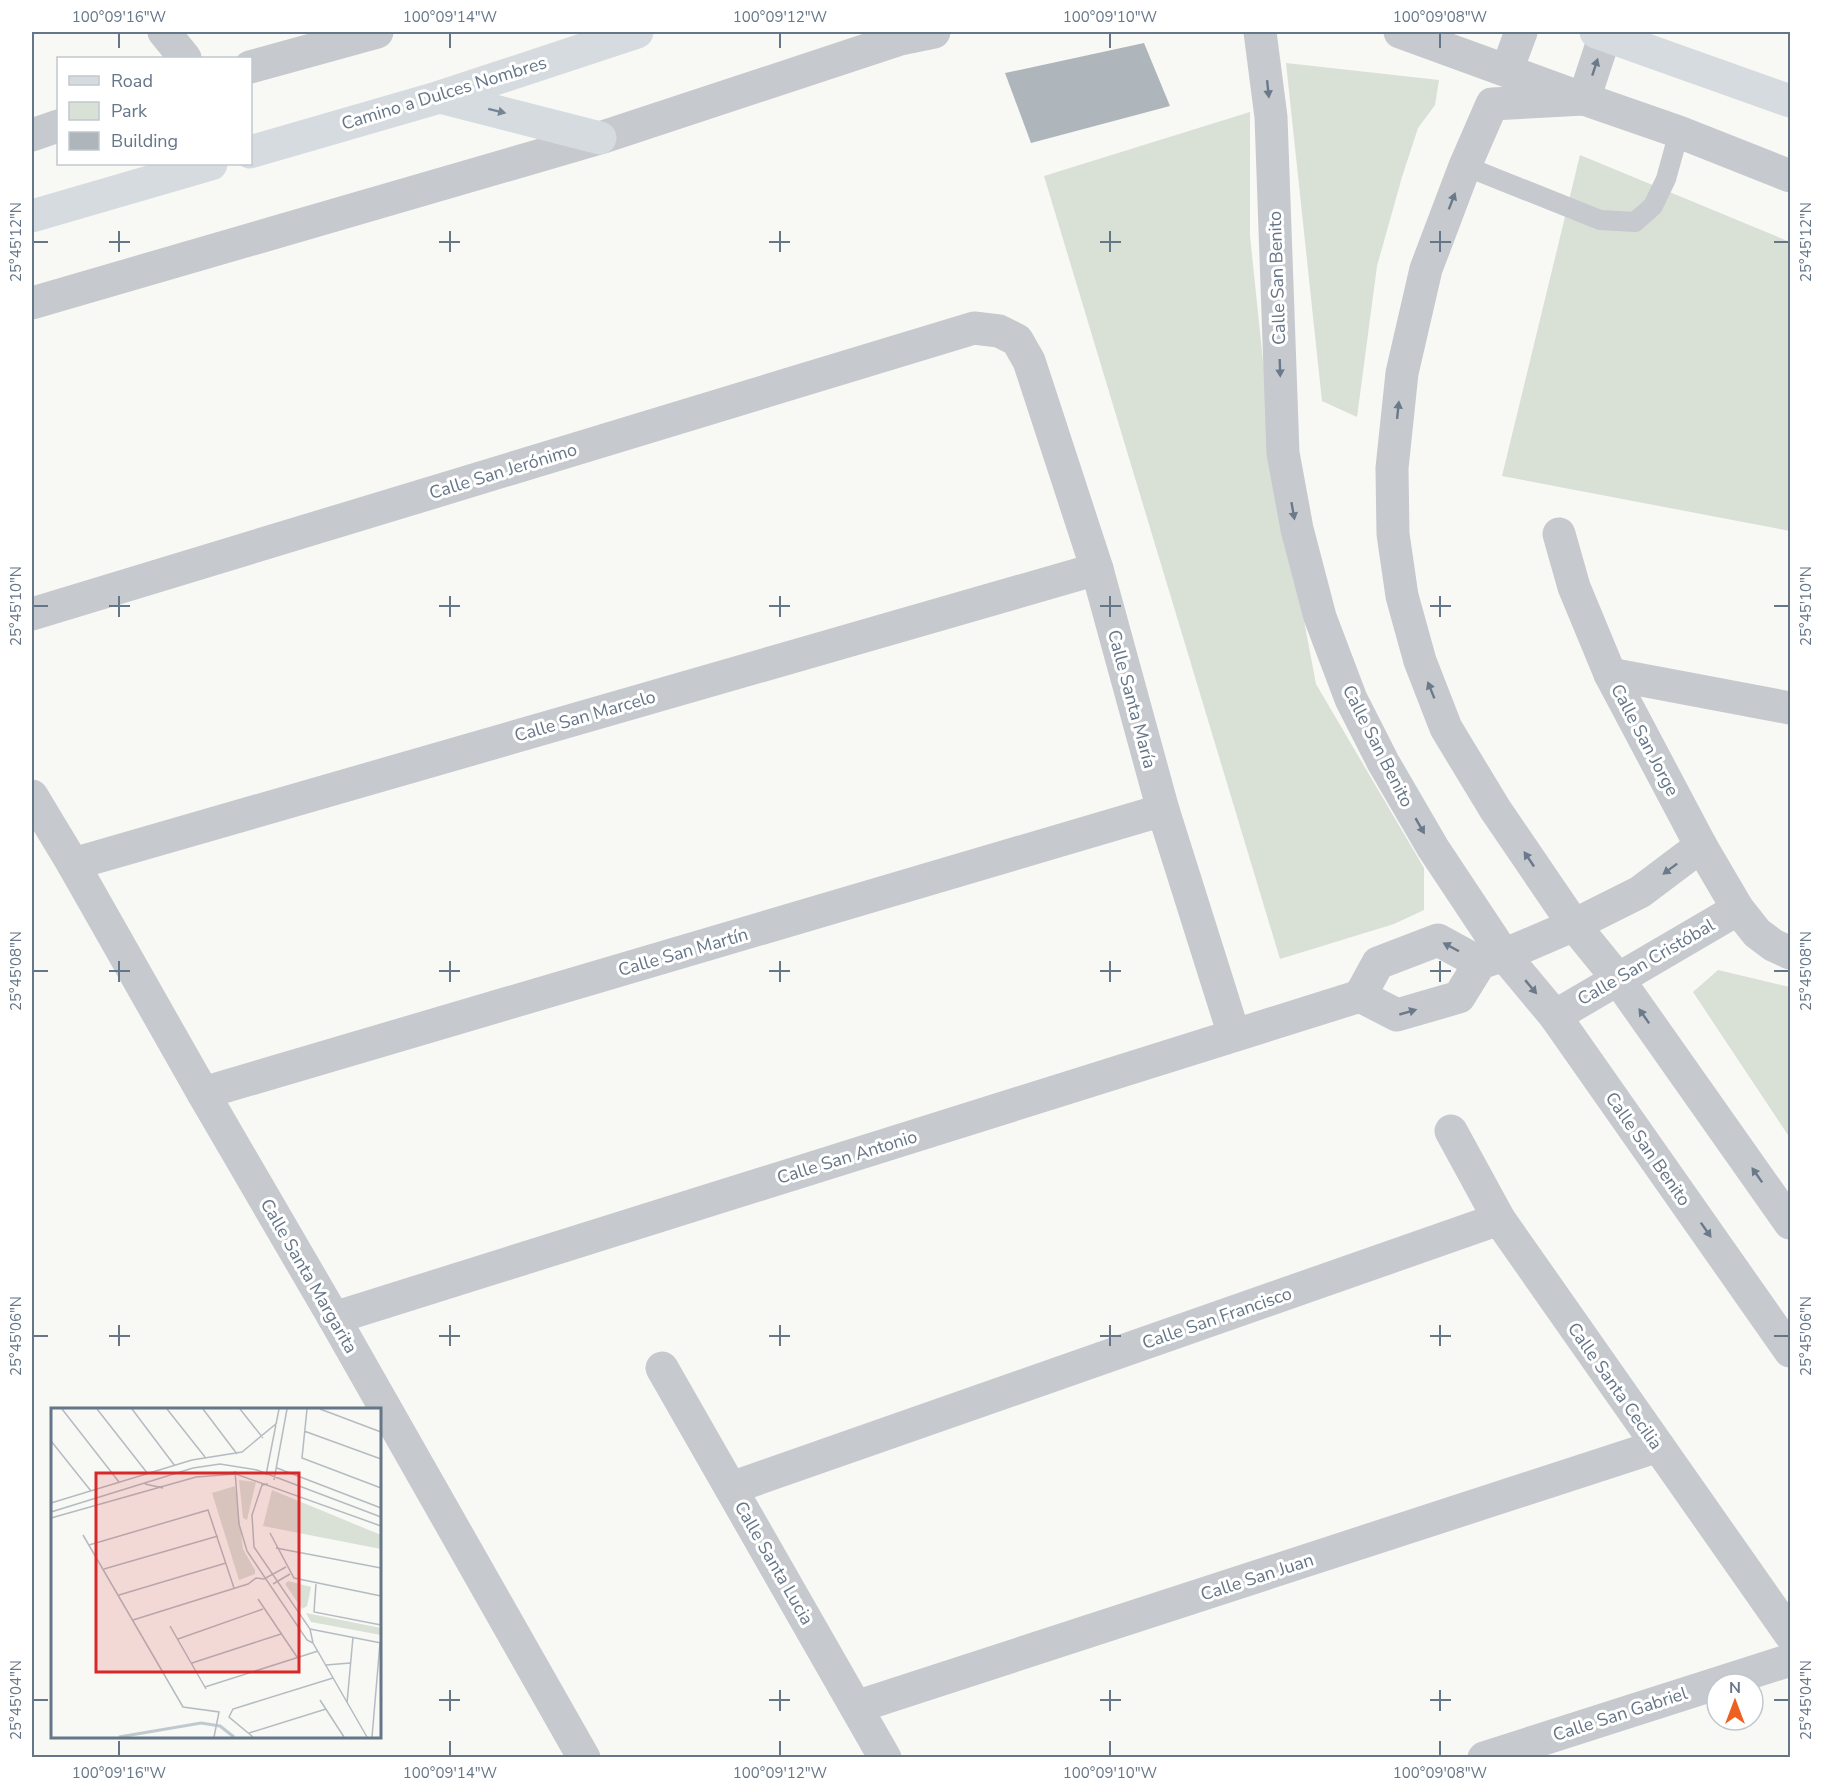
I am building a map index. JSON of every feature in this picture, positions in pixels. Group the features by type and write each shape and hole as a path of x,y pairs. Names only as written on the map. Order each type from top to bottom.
{"main road":[{"name":"Camino a Dulces Nombres","path":"252,151 440,97 637,32"},
{"path":"1601,33 1791,101"},
{"path":"440,97 600,138"},
{"path":"32,216 208,165"}],"street":[{"path":"164,32 184,57"},
{"path":"252,66 377,32"},
{"path":"32,303 600,138 900,39 934,32"},
{"name":"Calle San Benito","path":"1260,32 1271,117 1284,453 1297,529 1320,617 1351,699 1383,762 1433,848 1492,959 1555,1016 1791,1351"},
{"path":"1400,32 1679,132 1791,176"},
{"path":"1507,70 1521,32"},
{"path":"1584,99 1601,33"},
{"path":"1584,99 1492,104 1465,166 1426,270 1402,373 1392,468 1394,534 1402,596 1420,661 1446,728 1495,809 1574,925 1618,979 1791,1222"},
{"path":"32,135 57,126"},
{"name":"Calle Santa María","path":"974,328 999,331 1017,340 1029,361 1097,569 1163,810 1234,1035"},
{"name":"Calle San Jerónimo","path":"32,614 974,328"},
{"name":"Calle San Jorge","path":"1559,534 1574,587 1610,674 1701,846 1747,921"},
{"name":"Calle San Marcelo","path":"73,864 1097,569"},
{"path":"1610,674 1791,708"},
{"name":"Calle Santa Margarita","path":"32,796 334,1318 584,1758"},
{"name":"Calle San Martín","path":"203,1093 1163,810"},
{"path":"1492,959 1438,940 1378,963 1360,996 1397,1015 1459,998 1492,959 1574,925 1640,892 1701,846"},
{"path":"1747,921 1773,945 1791,953"},
{"name":"Calle San Cristóbal","path":"1555,1016 1618,979 1747,921"},
{"name":"Calle San Antonio","path":"334,1318 1360,996"},
{"name":"Calle Santa Cecilia","path":"1450,1131 1499,1219 1791,1634"},
{"name":"Calle San Francisco","path":"731,1488 1499,1219"},
{"name":"Calle Santa Lucia","path":"662,1368 885,1758"},
{"name":"Calle San Juan","path":"856,1707 1658,1446"},
{"name":"Calle San Gabriel","path":"1484,1758 1791,1660"}],"lane":[{"path":"1465,166 1600,220 1635,222 1653,206 1666,179 1679,132"}],"green space":[{"path":"1286,63 1439,80 1435,105 1418,128 1377,266 1357,417 1322,401"},
{"path":"1250,112 1250,236 1263,361 1288,537 1316,684 1424,868 1424,910 1394,924 1280,959 1044,176"},
{"path":"1580,155 1790,242 1790,531 1502,476"},
{"path":"1718,970 1790,987 1790,1138 1693,992"}],"building":[{"path":"1144,43 1170,106 1031,143 1005,73"}]}
